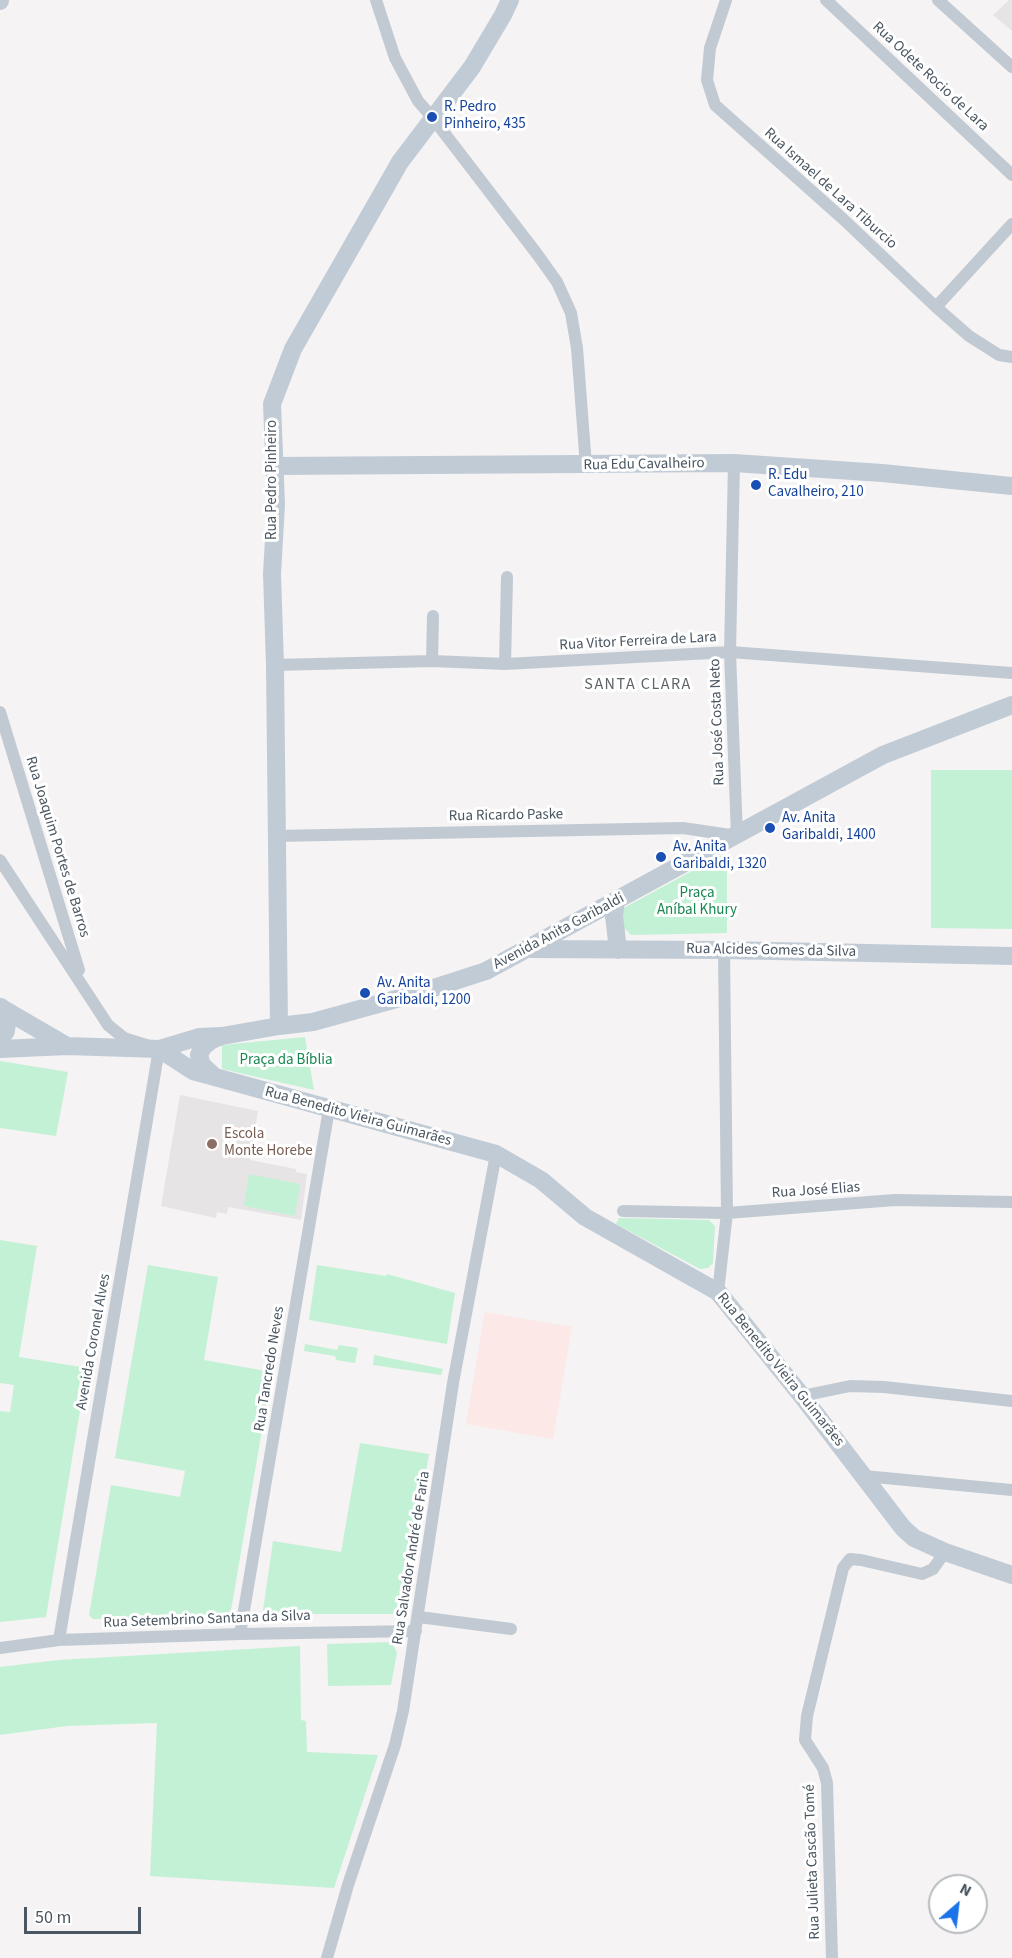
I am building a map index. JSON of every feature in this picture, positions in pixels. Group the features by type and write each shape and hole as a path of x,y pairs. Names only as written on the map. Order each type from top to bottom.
{"street":[{"path":"376,0 395,58 418,101 557,282 571,313 575,331 586,465"},
{"name":"Rua Pedro Pinheiro","path":"279,1026 272,574 276,504 272,404 293,349 400,162 472,66 510,0"},
{"name":"Rua Ismael de Lara Tiburcio","path":"726,0 710,48 707,80 715,105 842,218 969,336 999,355 1012,357"},
{"name":"Rua Odete Rocio de Lara","path":"826,0 1012,176"},
{"path":"938,0 1012,68"},
{"path":"936,307 1012,224"},
{"name":"Rua Edu Cavalheiro","path":"274,466 734,463 882,473 1012,486"},
{"name":"Rua José Costa Neto","path":"734,463 730,652 737,836"},
{"path":"505,664 507,577"},
{"path":"432,661 433,616"},
{"name":"Rua Vitor Ferreira de Lara","path":"275,665 432,661 505,664 730,652 1007,672"},
{"path":"1007,672 1012,680"},
{"name":"Avenida Anita Garibaldi","path":"0,1049 67,1046 159,1049 199,1037 222,1036 313,1022 418,993 486,971 883,755 1010,704"},
{"name":"Rua Joaquim Portes de Barros","path":"0,712 65,928 87,990"},
{"name":"Rua Ricardo Paske","path":"276,836 683,828 737,836"},
{"path":"0,860 108,1025 124,1038 159,1049"},
{"path":"616,901 614,923 618,950"},
{"name":"Rua Alcides Gomes da Silva","path":"530,948 1012,956"},
{"path":"718,1292 727,1213 724,950"},
{"path":"0,1007 7,1022 6,1031 0,1039"},
{"path":"0,1007 67,1046"},
{"path":"216,1078 207,1072 199,1055 203,1047 222,1036"},
{"name":"Rua Benedito Vieira Guimarães","path":"159,1049 193,1071 496,1154 541,1180 585,1216 718,1292 802,1396 903,1528 915,1538 945,1552 1012,1575"},
{"name":"Avenida Coronel Alves","path":"59,1640 159,1049"},
{"name":"Rua Tancredo Neves","path":"240,1634 329,1109"},
{"name":"Rua Salvador André de Faria","path":"327,1958 348,1885 395,1745 403,1711 453,1383 496,1154"},
{"name":"Rua José Elias","path":"623,1211 727,1213 895,1200 1012,1202"},
{"path":"802,1396 850,1386 884,1387 1012,1401"},
{"path":"864,1476 1012,1490"},
{"name":"Rua Julieta Cascão Tomé","path":"832,1958 827,1783 823,1768 805,1740 807,1716 843,1568 850,1559 922,1574 933,1569 945,1552"},
{"path":"419,1617 511,1629"},
{"name":"Rua Setembrino Santana da Silva","path":"0,1648 59,1640 416,1631"}],"shaded area":[{"path":"1009,0 1012,0 1012,31 993,15"},
{"name":"Escola Monte Horebe","path":"180,1095 258,1111 250,1160 296,1169 296,1172 307,1174 301,1220 228,1207 227,1214 217,1212 216,1218 161,1206"},
{"path":"485,1312 572,1327 553,1439 466,1424"}],"green space":[{"path":"931,770 1012,770 1012,929 931,928"},
{"name":"Praça Aníbal Khury","path":"727,852 727,933 631,935 623,927 622,909"},
{"name":"Praça da Bíblia","path":"305,1037 314,1090 222,1069 222,1045"},
{"path":"0,1061 68,1072 56,1136 0,1128"},
{"path":"249,1174 300,1184 295,1216 244,1206"},
{"path":"619,1218 709,1220 715,1226 713,1263 708,1268 700,1269 616,1224"},
{"path":"0,1240 37,1246 19,1357 87,1368 46,1617 0,1622 0,1411 10,1412 14,1385 0,1383"},
{"path":"148,1265 218,1277 204,1360 272,1372 230,1616 93,1619 89,1615 111,1485 180,1497 185,1471 115,1458"},
{"path":"317,1265 386,1276 387,1274 455,1293 447,1344 309,1320"},
{"path":"305,1344 337,1350 339,1345 358,1348 355,1363 336,1360 335,1356 304,1351"},
{"path":"374,1355 443,1369 441,1375 373,1365"},
{"path":"360,1443 429,1454 401,1610 397,1614 266,1614 263,1610 273,1541 341,1552"},
{"path":"392,1642 397,1653 391,1685 328,1686 327,1644"},
{"path":"300,1646 301,1720 306,1721 307,1752 378,1755 334,1888 150,1876 157,1723 67,1726 0,1735 0,1667 58,1660"}],"place":[{"name":"R. Pedro Pinheiro, 435","path":"432,117"},
{"name":"R. Edu Cavalheiro, 210","path":"756,485"},
{"name":"Av. Anita Garibaldi, 1400","path":"770,828"},
{"name":"Av. Anita Garibaldi, 1320","path":"661,857"},
{"name":"Av. Anita Garibaldi, 1200","path":"365,993"},
{"name":"Escola Monte Horebe","path":"212,1144"}],"district":[{"name":"SANTA CLARA","path":"638,685"}]}
